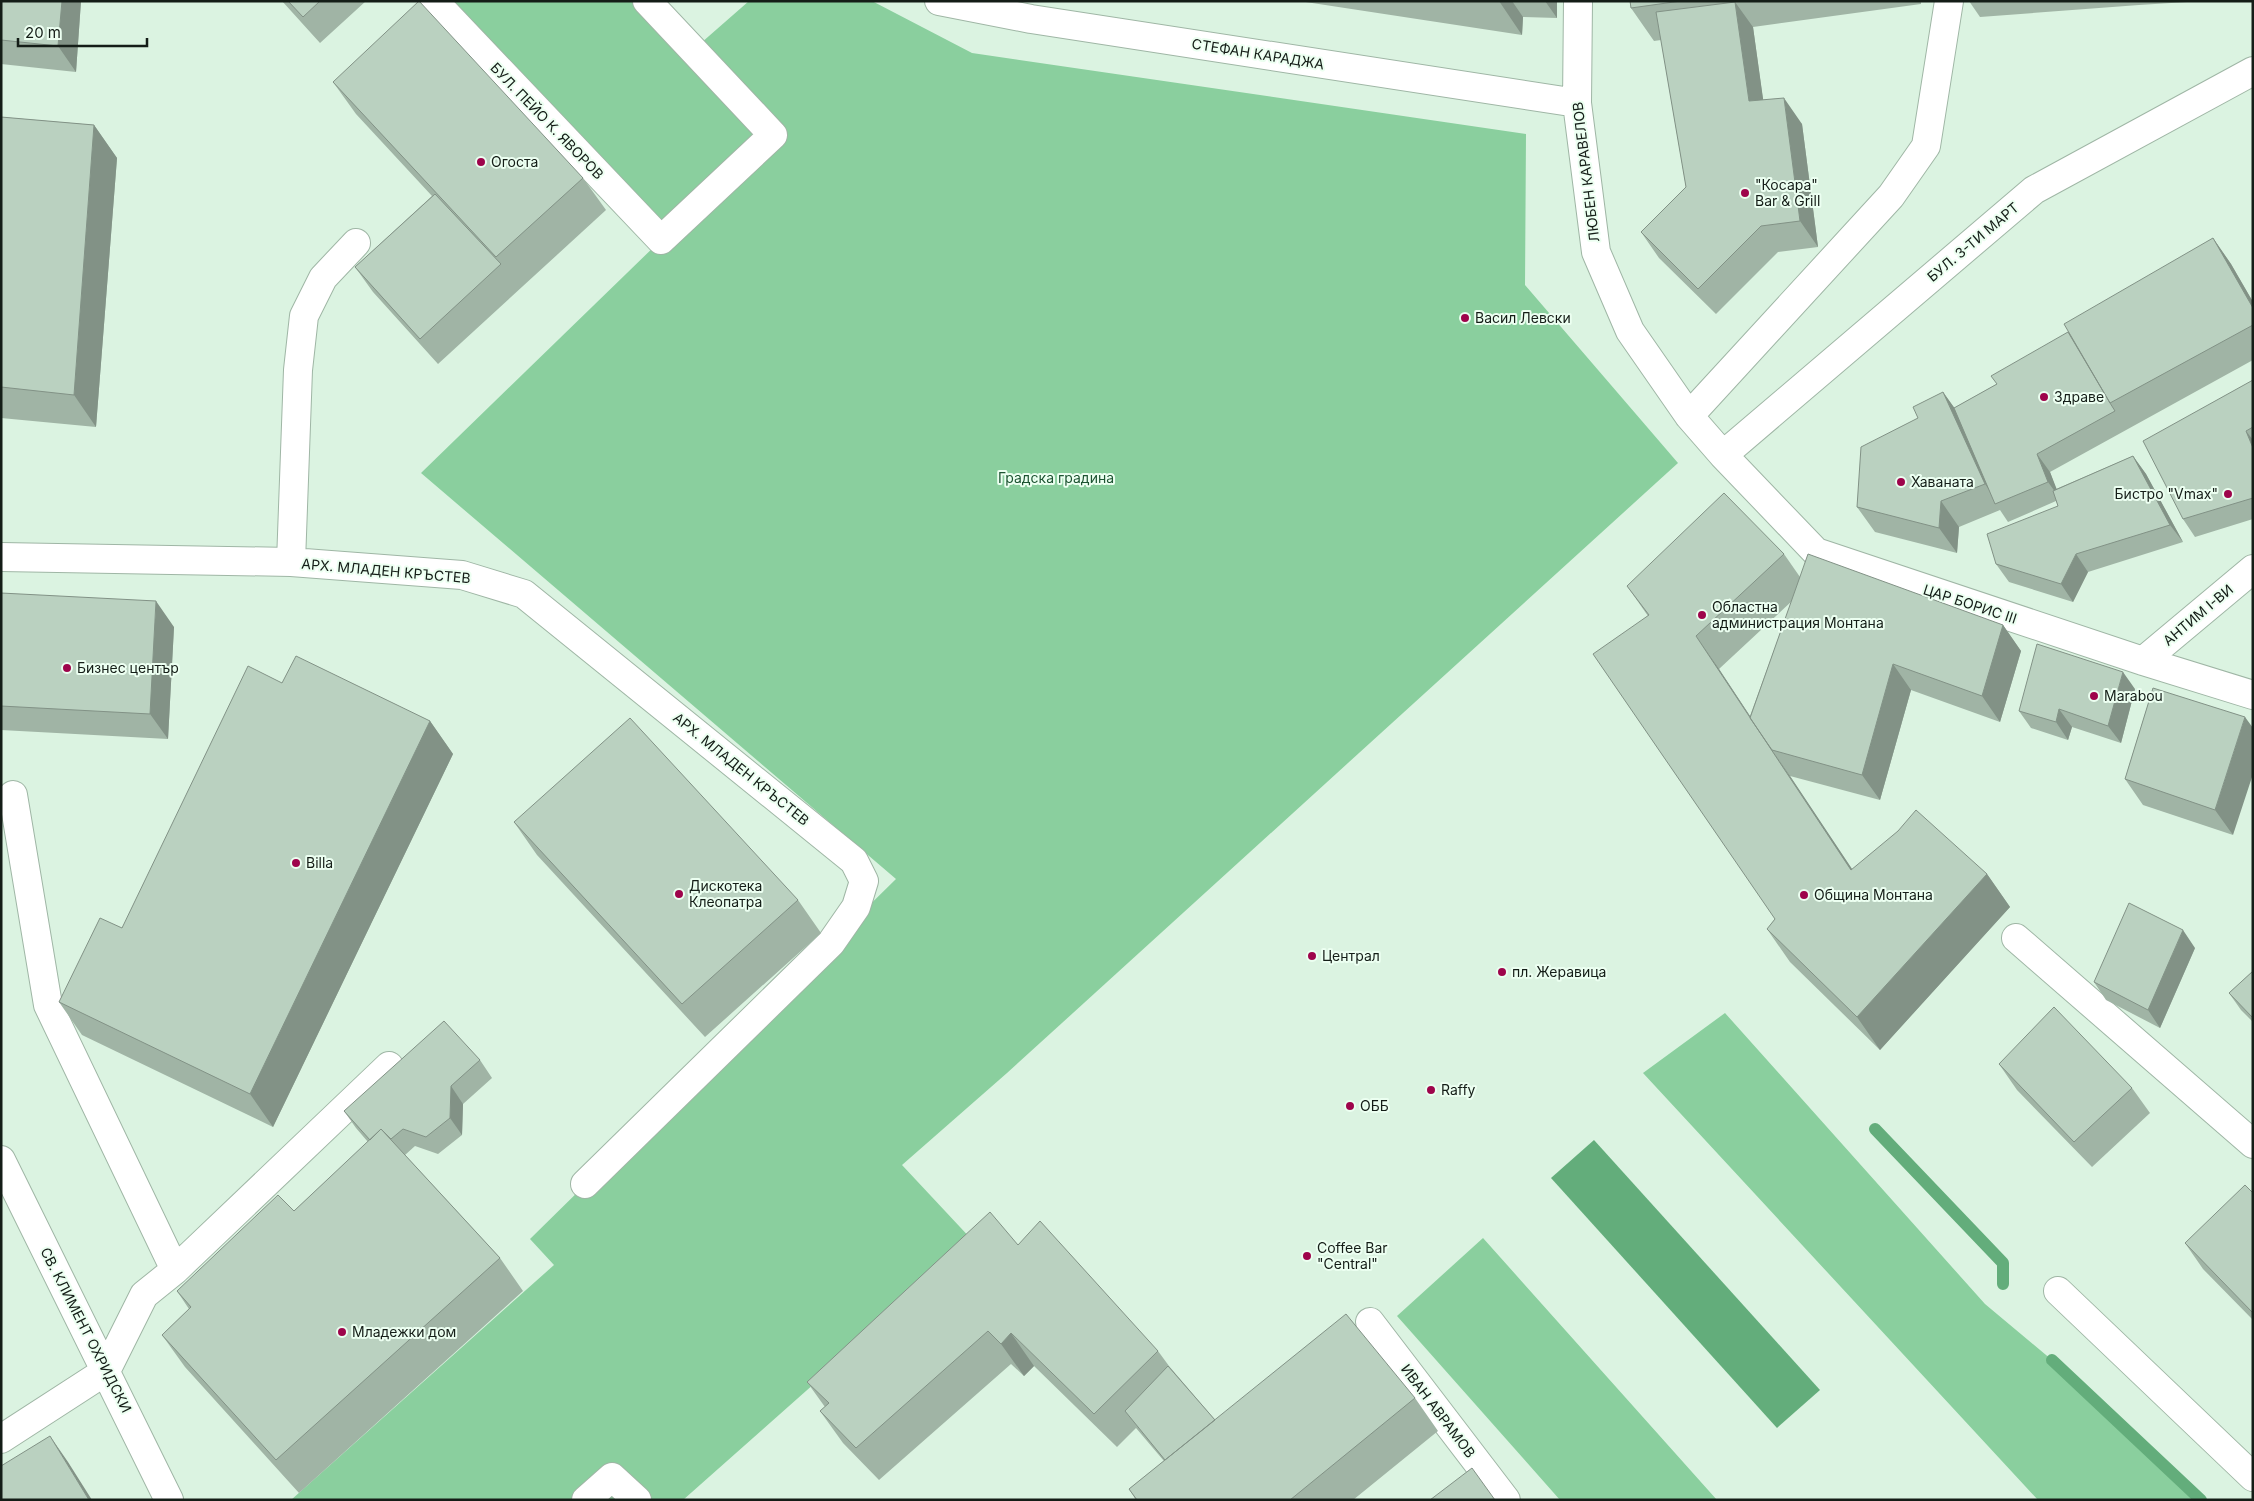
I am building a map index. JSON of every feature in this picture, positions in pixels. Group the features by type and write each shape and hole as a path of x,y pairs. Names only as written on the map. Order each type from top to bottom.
{"street":[{"name":"БУЛ. ПЕЙО К. ЯВОРОВ","path":"434,1 661,240 773,135 647,1"},
{"name":"СТЕФАН КАРАДЖА","path":"939,1 1031,19 1577,103"},
{"name":"ЛЮБЕН КАРАВЕЛОВ","path":"1578,1 1577,103 1596,252 1630,331 1690,416 1723,455"},
{"path":"1690,416 1891,196 1926,146 1949,1"},
{"name":"БУЛ. 3-ТИ МАРТ","path":"1723,455 2034,190 2253,71"},
{"path":"291,562 298,370 304,316 323,278 356,243"},
{"name":"ЦАР БОРИС III","path":"1723,455 1816,552 2143,662 2253,695"},
{"name":"АРХ. МЛАДЕН КРЪСТЕВ","path":"1,557 291,562 462,576 524,594 854,861 864,880 856,907 831,944 585,1184"},
{"name":"АНТИМ I-ВИ","path":"2143,662 2253,569"},
{"path":"13,795 48,1005 175,1270"},
{"path":"2016,938 2253,1144"},
{"path":"1,1439 106,1371 144,1295 175,1270 389,1066"},
{"name":"СВ. КЛИМЕНТ ОХРИДСКИ","path":"1,1160 170,1500"},
{"path":"2058,1291 2253,1477"},
{"name":"ИВАН АВРАМОВ","path":"1370,1322 1506,1500"},
{"path":"586,1500 612,1477 636,1500"}],"green space":[{"name":"Градска градина","path":"442,1 645,1 693,50 749,1 872,1 972,53 1526,134 1525,285 1678,463 1007,1073 902,1165 974,1242 683,1500 291,1500 554,1265 530,1239 896,879 421,473 661,240"},
{"path":"1725,1013 1985,1304 2052,1360 2201,1500 2038,1500 1643,1073"},
{"path":"1483,1238 1717,1500 1560,1500 1397,1316"}],"shaded area":[{"path":"1594,1140 1820,1390 1777,1428 1551,1178"}],"building":[{"path":"1,1 62,1 58,46 1,40"},
{"path":"288,1 320,1 303,17"},
{"name":"Огоста","path":"419,1 583,178 496,257 333,82"},
{"path":"1630,1 1681,1 1631,8"},
{"path":"1735,2 1749,101 1784,98 1800,221 1761,226 1698,289 1641,232 1686,187 1656,12"},
{"path":"1,117 94,125 74,395 1,387"},
{"path":"435,194 501,264 420,339 355,267"},
{"path":"2213,238 2253,308 2253,325 2110,403 2064,324"},
{"path":"2068,332 2115,411 2037,454 2048,482 1995,504 1954,408 1997,384 1991,376"},
{"path":"2253,380 2253,427 2246,431 2253,448 2253,498 2183,519 2143,441"},
{"path":"1943,392 1985,484 1941,501 1939,528 1857,507 1861,447 1918,418 1913,407"},
{"path":"2133,456 2170,525 2076,554 2061,584 1996,564 1987,534 2058,506 2053,491"},
{"path":"1724,493 1784,554 1696,636 1851,870 1898,831 1916,810 1987,874 1857,1017 1767,929 1775,919 1593,654 1649,615 1627,586"},
{"path":"1808,554 2003,625 1982,696 1893,664 1862,775 1772,750 1750,718"},
{"path":"1,593 156,601 150,714 1,706"},
{"path":"2037,644 2123,672 2108,726 2059,709 2056,722 2019,711"},
{"name":"Billa","path":"296,656 430,721 250,1094 59,1002 100,918 122,928 248,666 282,683"},
{"path":"2153,688 2245,717 2215,810 2125,779"},
{"name":"Дискотека Клеопатра","path":"630,718 798,900 682,1004 514,822"},
{"path":"2129,903 2183,930 2148,1010 2094,982"},
{"path":"2253,971 2253,1018 2229,993"},
{"path":"2054,1007 2132,1088 2074,1142 1999,1064"},
{"path":"444,1021 480,1060 451,1086 450,1118 426,1137 403,1129 391,1139 381,1129 370,1140 344,1111"},
{"name":"Младежки дом","path":"381,1129 500,1258 276,1460 162,1335 191,1307 177,1291 278,1195 294,1211"},
{"path":"2245,1185 2253,1193 2253,1313 2185,1243"},
{"path":"990,1212 1018,1245 1040,1221 1158,1351 1094,1414 1011,1333 1001,1344 988,1331 856,1448 820,1411 829,1403 807,1382"},
{"path":"1346,1314 1415,1398 1290,1500 1137,1500 1129,1489"},
{"path":"1168,1366 1215,1420 1165,1460 1125,1411"},
{"path":"50,1436 89,1500 1,1500 1,1466"},
{"path":"1472,1468 1495,1500 1430,1500"}],"waterway":[{"path":"1875,1129 2003,1263 2003,1284"},
{"path":"2052,1360 2201,1500"}],"place":[{"name":"Огоста","path":"481,162"},
{"name":"\"Косара\" Bar & Grill","path":"1745,193"},
{"name":"Васил Левски","path":"1465,318"},
{"name":"Здраве","path":"2044,397"},
{"name":"Хаваната","path":"1901,482"},
{"name":"Бистро \"Vmax\"","path":"2228,494"},
{"name":"Областна администрация Монтана","path":"1702,615"},
{"name":"Бизнес център","path":"67,668"},
{"name":"Marabou","path":"2094,696"},
{"name":"Billa","path":"296,863"},
{"name":"Дискотека Клеопатра","path":"679,894"},
{"name":"Община Монтана","path":"1804,895"},
{"name":"Централ","path":"1312,956"},
{"name":"пл. Жеравица","path":"1502,972"},
{"name":"Raffy","path":"1431,1090"},
{"name":"ОББ","path":"1350,1106"},
{"name":"Coffee Bar \"Central\"","path":"1307,1256"},
{"name":"Младежки дом","path":"342,1332"}]}
